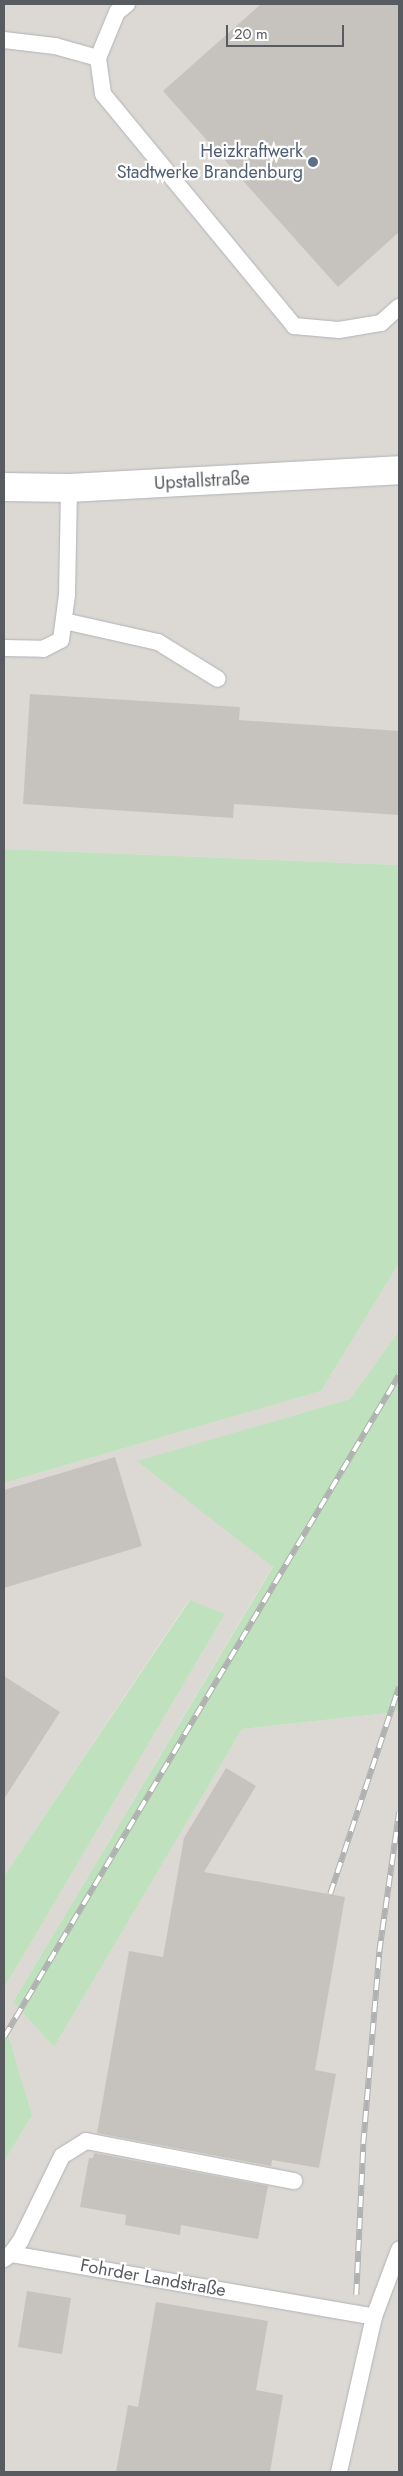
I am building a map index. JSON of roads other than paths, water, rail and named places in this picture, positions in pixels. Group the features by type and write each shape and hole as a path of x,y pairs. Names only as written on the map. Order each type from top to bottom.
{"street":[{"name":"Upstallstraße","path":"4,487 69,488 399,470"}],"lane":[{"path":"127,4 117,12 98,58 103,94 294,326 339,330 381,323 399,307"},
{"path":"4,40 55,46 98,58"},
{"path":"4,648 43,649 61,640 64,621 69,488"},
{"path":"64,621 158,642 218,679"},
{"path":"7,2256 21,2240 62,2156 86,2142 294,2181"},
{"path":"340,2472 374,2317 399,2250"},
{"name":"Fohrder Landstraße","path":"7,2256 374,2317"}],"railway":[{"path":"4,2037 399,1375"},
{"path":"330,1894 399,1687"},
{"path":"356,2295 363,2144 379,1952 399,1812"}],"place":[{"name":"Heizkraftwerk Stadtwerke Brandenburg","path":"313,162"}]}
